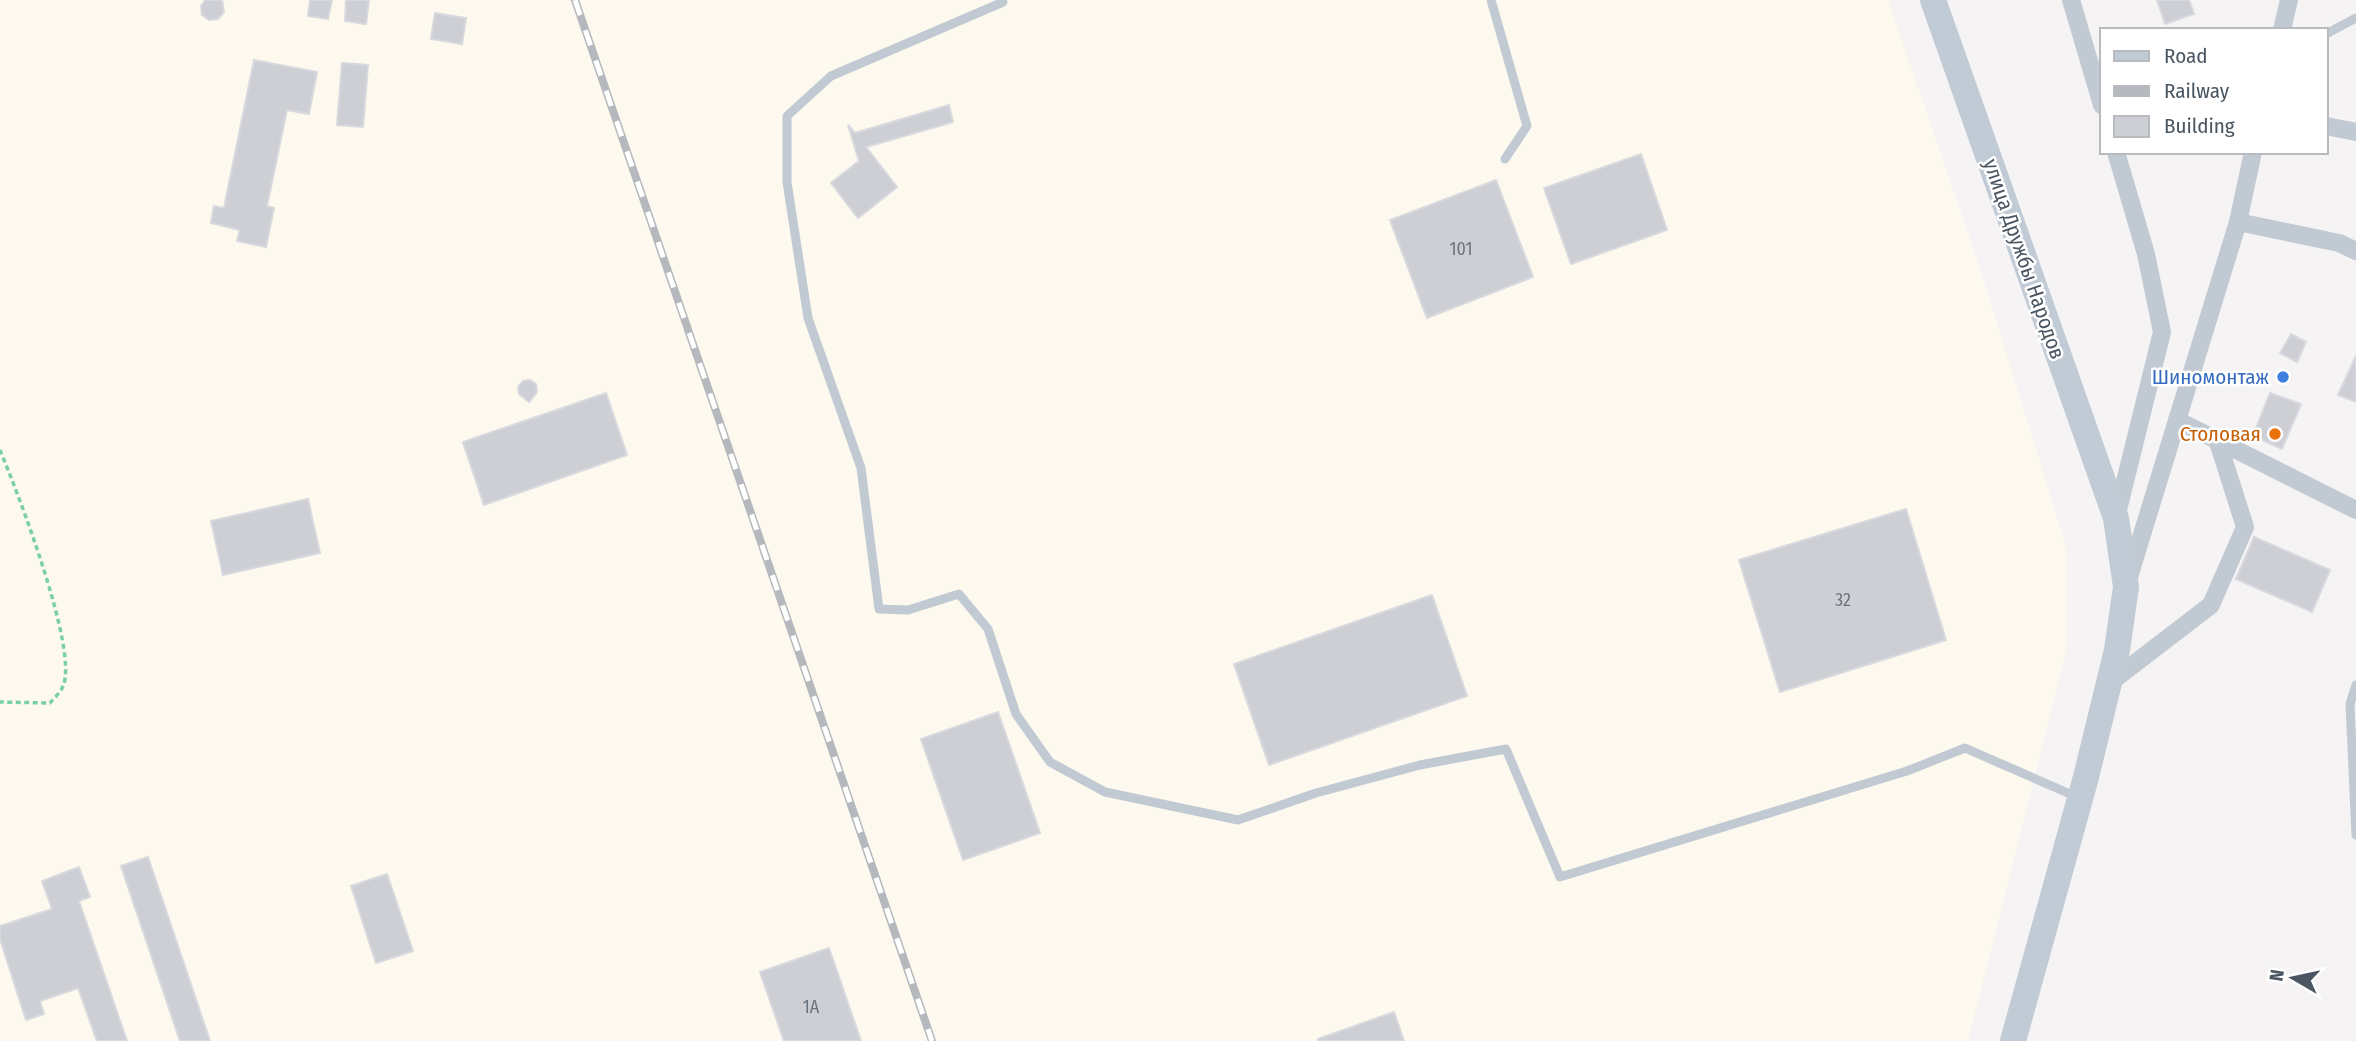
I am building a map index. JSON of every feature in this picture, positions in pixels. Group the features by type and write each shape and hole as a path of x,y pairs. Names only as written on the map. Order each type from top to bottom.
{"street":[{"name":"улица Дружбы Народов","path":"1933,0 2116,518 2126,587 2117,650 2080,799 2013,1041"},
{"path":"2071,0 2100,98"},
{"path":"2282,28 2289,0"},
{"path":"2328,126 2356,132"},
{"name":"улица Дружбы Народов","path":"2116,518 2162,332 2146,254 2117,154"},
{"path":"2126,587 2238,222 2253,154"},
{"path":"2238,222 2339,243 2356,251"},
{"path":"2178,420 2356,510"},
{"path":"2108,684 2211,605 2245,527 2218,442"}],"lane":[{"path":"1491,0 1527,126 1505,159"},
{"path":"1004,1 831,76 787,116 788,182 808,318 860,468 879,609 908,610 959,594 988,629 1016,714 1051,762 1105,792 1238,820 1316,793 1420,765 1506,749 1560,877 1907,771 1965,748 2080,799"},
{"path":"2328,33 2356,18"},
{"path":"2356,685 2350,704 2356,835"}],"path":[{"path":"0,450 31,525 65,653 64,686 50,703 0,702"}],"shaded area":[{"path":"0,0 1888,0 1979,265 2066,546 2066,651 1968,1041 0,1041"}],"building":[{"path":"205,0 222,0 224,12 218,19 209,20 202,15 201,6"},
{"path":"310,0 332,0 328,19 308,16"},
{"path":"346,0 369,0 366,24 345,21"},
{"path":"2157,0 2189,0 2194,14 2165,24"},
{"path":"435,13 466,18 462,44 431,39"},
{"path":"254,60 317,72 309,114 287,110 267,206 274,208 266,247 237,241 240,230 211,223 214,206 224,208"},
{"path":"342,63 368,65 363,127 337,125"},
{"path":"949,105 953,122 866,147 897,187 858,218 831,183 859,161 848,125 855,133"},
{"path":"1641,154 1667,230 1571,264 1544,188"},
{"path":"1496,180 1533,277 1427,318 1390,220"},
{"path":"2291,334 2306,342 2297,362 2280,353"},
{"path":"2356,356 2356,402 2338,395"},
{"path":"530,380 536,384 537,392 529,402 519,394 518,387 523,381"},
{"path":"606,393 627,455 484,505 463,442"},
{"path":"2270,393 2301,404 2282,449 2253,436"},
{"path":"308,499 320,553 223,575 211,521"},
{"path":"1906,509 1946,640 1780,692 1739,560"},
{"path":"2254,537 2330,570 2312,612 2236,579"},
{"path":"1432,595 1467,696 1269,765 1234,664"},
{"path":"998,712 1040,833 963,860 921,739"},
{"path":"148,857 210,1041 180,1041 121,866"},
{"path":"79,867 90,897 79,901 127,1041 97,1041 78,988 40,1001 44,1014 26,1020 0,939 0,926 52,909 42,881"},
{"path":"387,874 413,951 376,963 351,886"},
{"path":"829,948 861,1041 784,1041 760,972"},
{"path":"1394,1012 1404,1041 1318,1041 1318,1039"}],"railway":[{"path":"575,0 932,1041"}],"place":[{"name":"Шиномонтаж","path":"2283,377"},
{"name":"Столовая","path":"2275,434"}]}
